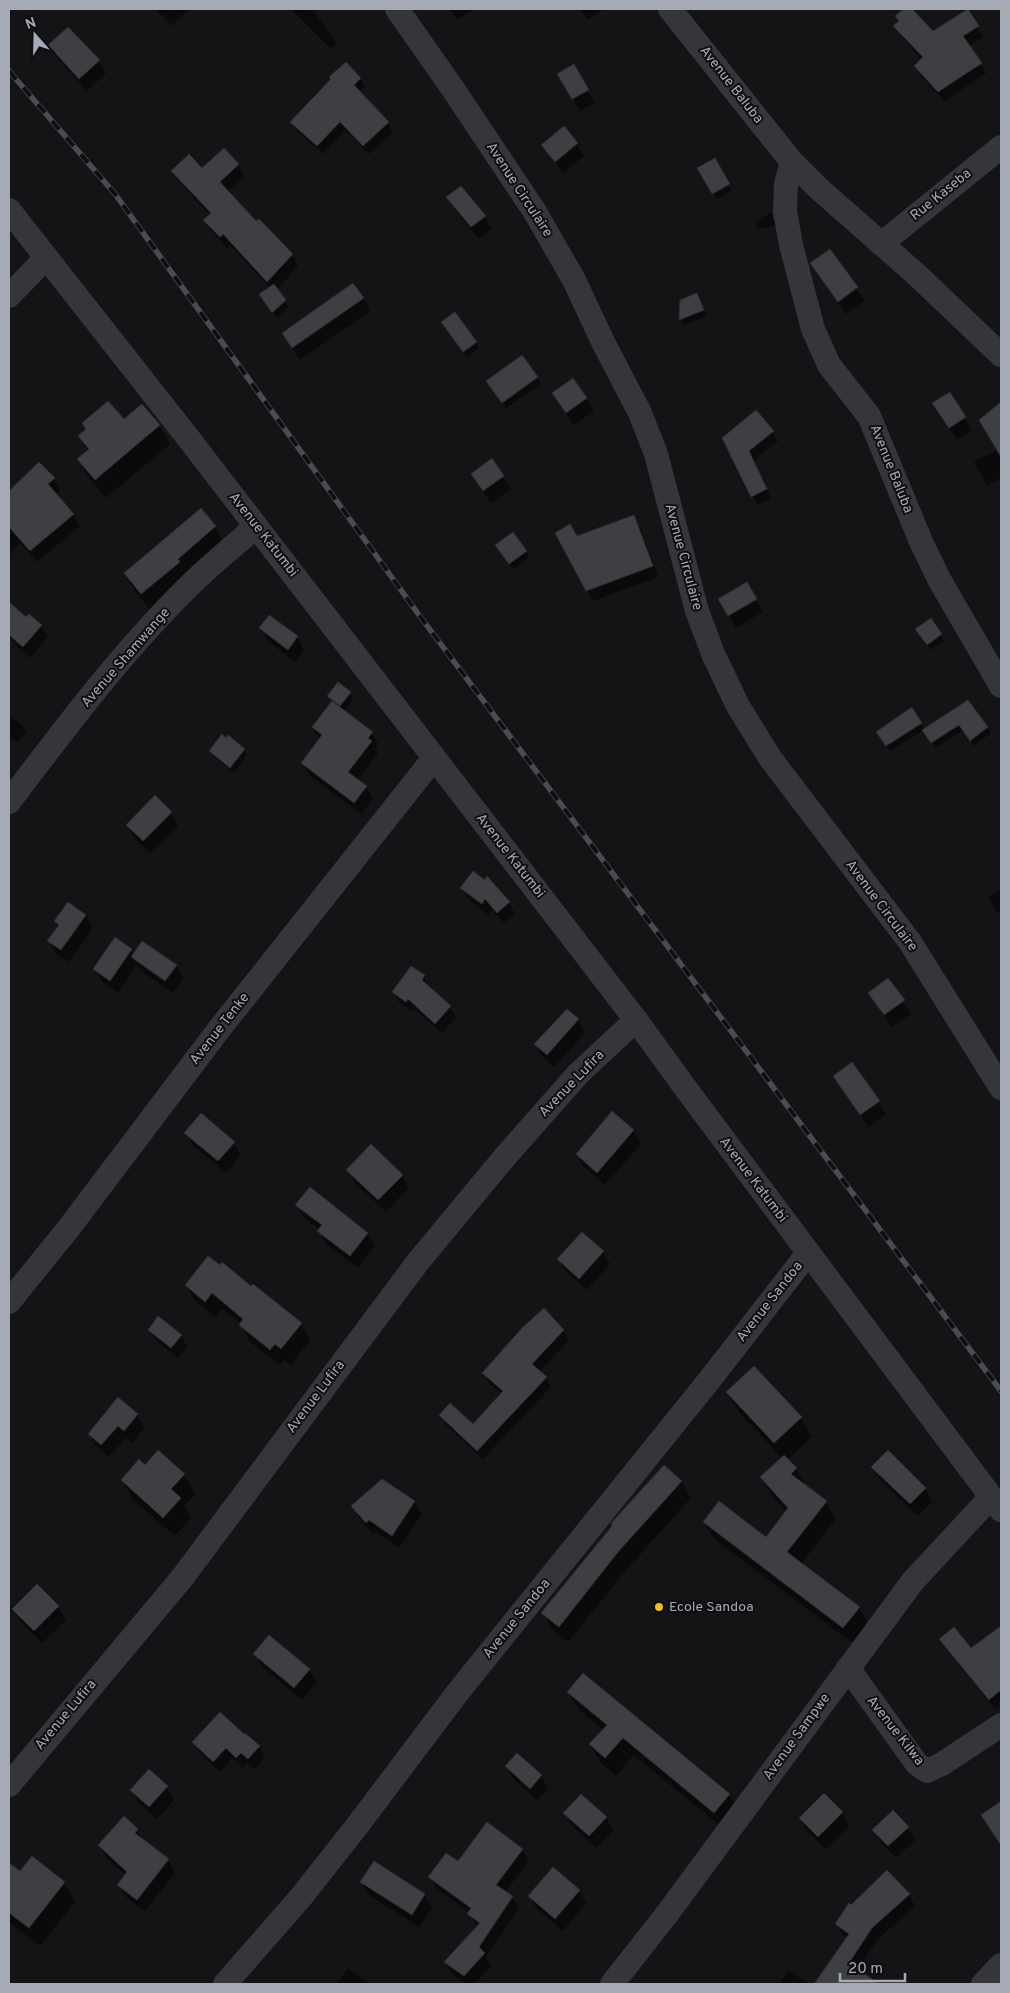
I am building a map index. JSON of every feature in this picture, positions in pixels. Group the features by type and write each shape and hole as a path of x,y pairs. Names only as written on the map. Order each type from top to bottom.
{"street":[{"name":"Avenue Circulaire","path":"397,9 453,88 535,212 574,280 640,414 656,454 697,611 714,656 738,706 770,758 910,942 1001,1088"},
{"name":"Avenue Baluba","path":"670,9 792,162 818,188 917,275 1001,355"},
{"name":"Rue Kaseba","path":"881,244 1001,147"},
{"name":"Avenue Baluba","path":"792,162 786,184 785,212 793,254 812,329 829,364 869,416 922,544 940,581 1001,686"},
{"name":"Avenue Katumbi","path":"9,210 132,365 636,1020 996,1504"},
{"path":"9,296 46,258"},
{"name":"Avenue Shamwange","path":"9,802 61,734 130,650 188,587 256,526"},
{"name":"Avenue Tenke","path":"9,1302 68,1229 220,1028 434,758"},
{"name":"Avenue Lufira","path":"9,1785 182,1578 416,1263 504,1158 578,1074 636,1020"},
{"name":"Avenue Sandoa","path":"225,1984 306,1890 458,1692 711,1378 808,1253"},
{"name":"Avenue Sampwe","path":"612,1984 667,1914 913,1580 996,1504"},
{"name":"Avenue Kilwa","path":"848,1668 917,1764 928,1771 942,1764 1001,1724"},
{"path":"982,1984 1001,1965"}],"building":[{"path":"904,9 912,9 933,31 968,9 979,26 963,36 982,63 938,92 914,66 923,57 893,26 899,21 895,16"},
{"path":"68,27 100,60 79,79 48,45"},
{"path":"346,62 361,78 354,85 389,122 363,146 340,122 317,146 290,122 331,79 329,77"},
{"path":"574,64 589,90 572,99 557,74"},
{"path":"564,126 578,143 555,162 541,145"},
{"path":"224,148 239,164 220,182 256,221 259,219 293,254 267,282 223,234 220,237 203,220 211,213 171,171 189,154 202,168"},
{"path":"715,158 730,184 712,194 697,168"},
{"path":"461,186 486,216 471,227 446,197"},
{"path":"830,249 858,287 838,302 810,263"},
{"path":"353,283 364,298 292,348 282,333"},
{"path":"274,284 286,300 272,313 259,294"},
{"path":"697,293 704,310 679,320 680,300"},
{"path":"455,312 477,342 463,352 441,322"},
{"path":"522,355 538,377 502,403 486,381"},
{"path":"573,378 587,398 566,413 552,393"},
{"path":"950,392 966,417 949,428 932,403"},
{"path":"108,401 124,419 142,404 160,425 95,480 77,459 89,449 78,436 86,429 82,423"},
{"path":"1001,402 1001,457 979,420"},
{"path":"756,410 774,431 749,451 767,489 751,497 722,438"},
{"path":"492,458 504,476 483,491 471,474"},
{"path":"39,462 55,478 48,484 74,514 30,551 9,527 9,491"},
{"path":"201,508 216,526 178,559 180,562 141,594 124,573"},
{"path":"634,515 653,566 586,591 555,533 570,524 577,536"},
{"path":"513,532 527,551 509,564 495,545"},
{"path":"747,582 757,599 728,616 718,599"},
{"path":"9,602 26,617 29,614 42,625 23,647 9,635"},
{"path":"269,615 298,636 288,650 259,628"},
{"path":"931,618 942,634 927,645 915,629"},
{"path":"338,682 351,692 340,706 327,696"},
{"path":"968,700 988,727 970,741 959,725 931,743 922,730"},
{"path":"332,701 373,732 368,738 372,741 348,772 367,786 354,803 301,763 322,735 312,727"},
{"path":"912,707 922,723 886,746 876,732"},
{"path":"222,734 226,738 228,735 245,749 230,768 209,751"},
{"path":"155,795 172,812 143,841 126,825"},
{"path":"473,871 485,880 487,876 510,902 497,913 485,899 482,904 460,888"},
{"path":"68,902 86,915 61,950 47,941 59,925 54,921"},
{"path":"115,937 132,949 110,981 93,969"},
{"path":"142,941 177,965 165,981 131,957"},
{"path":"411,966 425,975 422,980 451,1006 435,1024 408,999 406,1002 392,992"},
{"path":"888,978 905,1000 884,1015 868,993"},
{"path":"567,1009 579,1019 547,1055 534,1044"},
{"path":"852,1062 880,1101 860,1115 833,1076"},
{"path":"612,1111 634,1130 597,1173 576,1154"},
{"path":"201,1113 235,1142 218,1161 184,1133"},
{"path":"371,1144 403,1175 378,1200 346,1170"},
{"path":"310,1187 368,1233 350,1256 317,1231 322,1225 295,1205"},
{"path":"582,1232 604,1251 579,1279 557,1259"},
{"path":"208,1256 220,1265 222,1262 251,1286 253,1284 302,1323 281,1349 275,1344 270,1350 239,1325 243,1319 212,1293 205,1302 185,1285"},
{"path":"544,1308 564,1330 532,1364 547,1377 477,1451 439,1415 450,1403 473,1424 503,1391 482,1373 522,1328"},
{"path":"158,1316 182,1335 171,1348 148,1330"},
{"path":"754,1366 802,1417 774,1443 726,1392"},
{"path":"118,1397 138,1414 124,1431 118,1426 101,1445 88,1434"},
{"path":"158,1450 185,1474 171,1489 181,1498 163,1518 121,1480 139,1459 145,1465"},
{"path":"888,1450 926,1488 910,1504 871,1467"},
{"path":"784,1455 797,1468 791,1474 827,1501 787,1552 860,1607 843,1628 703,1522 719,1501 766,1537 788,1508 760,1477"},
{"path":"664,1465 682,1481 618,1552 559,1627 541,1613 612,1526 611,1524 614,1520"},
{"path":"382,1479 415,1501 392,1536 369,1520 366,1523 351,1506"},
{"path":"37,1584 59,1606 34,1631 12,1609"},
{"path":"1001,1626 1001,1690 989,1700 939,1639 954,1627 971,1648"},
{"path":"269,1635 310,1669 294,1688 253,1654"},
{"path":"583,1673 730,1794 714,1813 623,1738 605,1758 589,1744 607,1725 567,1692"},
{"path":"220,1712 260,1746 248,1759 241,1753 236,1758 226,1748 213,1762 192,1742"},
{"path":"517,1753 542,1775 530,1789 505,1766"},
{"path":"149,1769 168,1786 149,1807 130,1790"},
{"path":"824,1793 843,1812 818,1837 799,1818"},
{"path":"581,1794 607,1817 589,1836 563,1813"},
{"path":"1001,1801 1001,1845 981,1815"},
{"path":"893,1810 909,1827 888,1846 872,1830"},
{"path":"124,1816 138,1829 135,1833 169,1859 137,1900 117,1885 127,1872 98,1845"},
{"path":"487,1822 523,1849 496,1885 513,1896 479,1947 485,1953 464,1976 444,1962 480,1923 467,1914 471,1908 428,1877 446,1853 458,1861"},
{"path":"32,1856 65,1882 29,1928 9,1913 9,1863 20,1871"},
{"path":"374,1861 425,1894 412,1915 360,1882"},
{"path":"553,1867 580,1890 555,1919 528,1896"},
{"path":"887,1870 910,1894 872,1928 849,1963 879,1984 814,1984 849,1934 835,1924 849,1903 851,1905"}],"railway":[{"path":"9,71 115,194 419,615 1001,1391"}],"place":[{"name":"Ecole Sandoa","path":"659,1607"}]}
